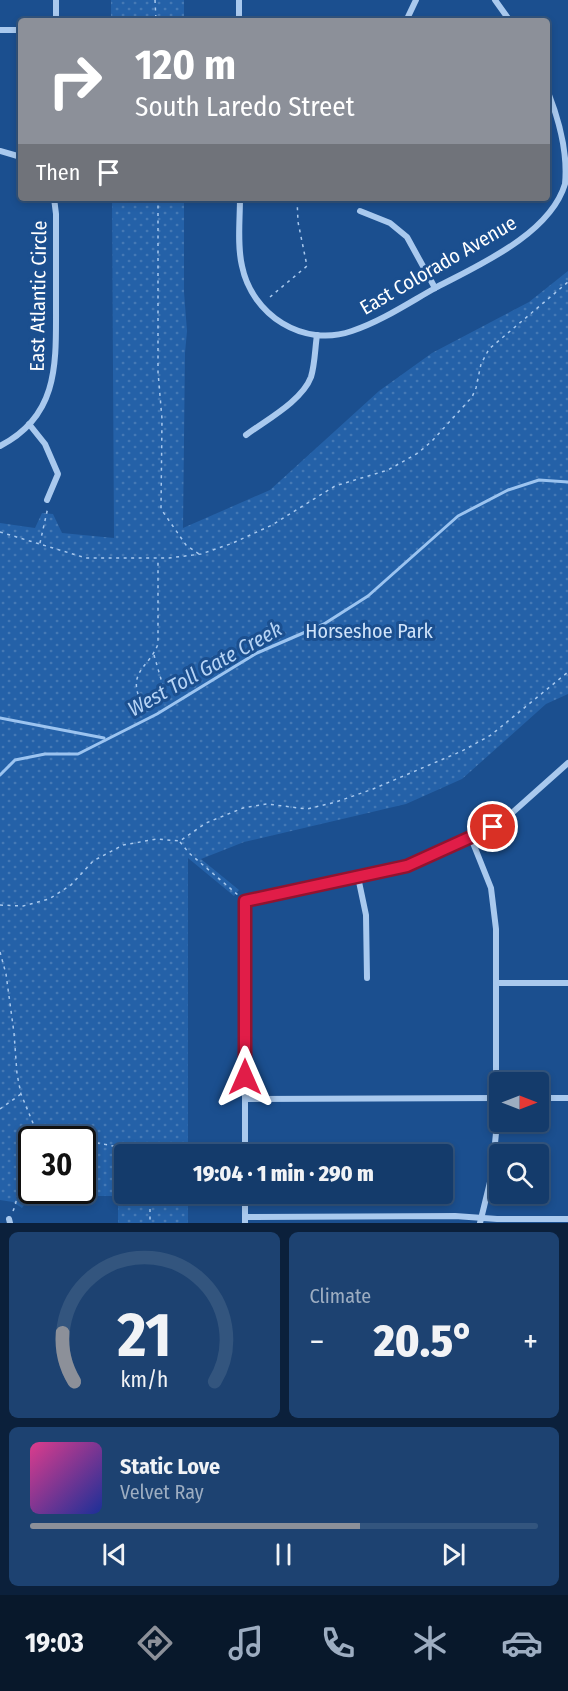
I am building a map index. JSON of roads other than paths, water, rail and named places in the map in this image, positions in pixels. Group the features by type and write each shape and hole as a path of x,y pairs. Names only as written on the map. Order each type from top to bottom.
{"street":[{"path":"56,0 56,18"},
{"path":"239,0 239,18"},
{"path":"407,18 416,0"},
{"path":"495,0 508,18"},
{"path":"0,30 18,30"},
{"name":"East Colorado Avenue","path":"316,335 352,331 435,288 510,247 555,206 565,185 567,158 550,98"},
{"path":"0,151 18,156"},
{"name":"East Atlantic Circle","path":"0,446 29,424 46,400 52,384 56,359 54,201"},
{"path":"240,201 241,264 252,293 265,311 275,319 299,331 316,335 312,374 307,385 295,400 246,435"},
{"path":"360,211 390,223 407,237 435,288"},
{"path":"29,424 45,444 58,474 47,500"},
{"path":"245,1144 245,901 407,866 471,838 503,821 568,763"},
{"path":"471,838 485,871 494,904 498,1072"},
{"path":"358,877 366,915 367,978"},
{"path":"496,983 568,983"},
{"path":"245,1099 489,1098"},
{"path":"549,1098 568,1098"},
{"path":"481,1220 494,1160 496,1132"},
{"path":"245,1204 245,1220 568,1219"}],"waterway":[{"name":"West Toll Gate Creek","path":"0,775 15,760 45,754 78,754 157,714 257,653 324,624 368,596 458,516 508,490 539,480 568,482"},
{"path":"0,718 104,738"}],"park label":[{"name":"Horseshoe Park","path":"369,631"}]}
